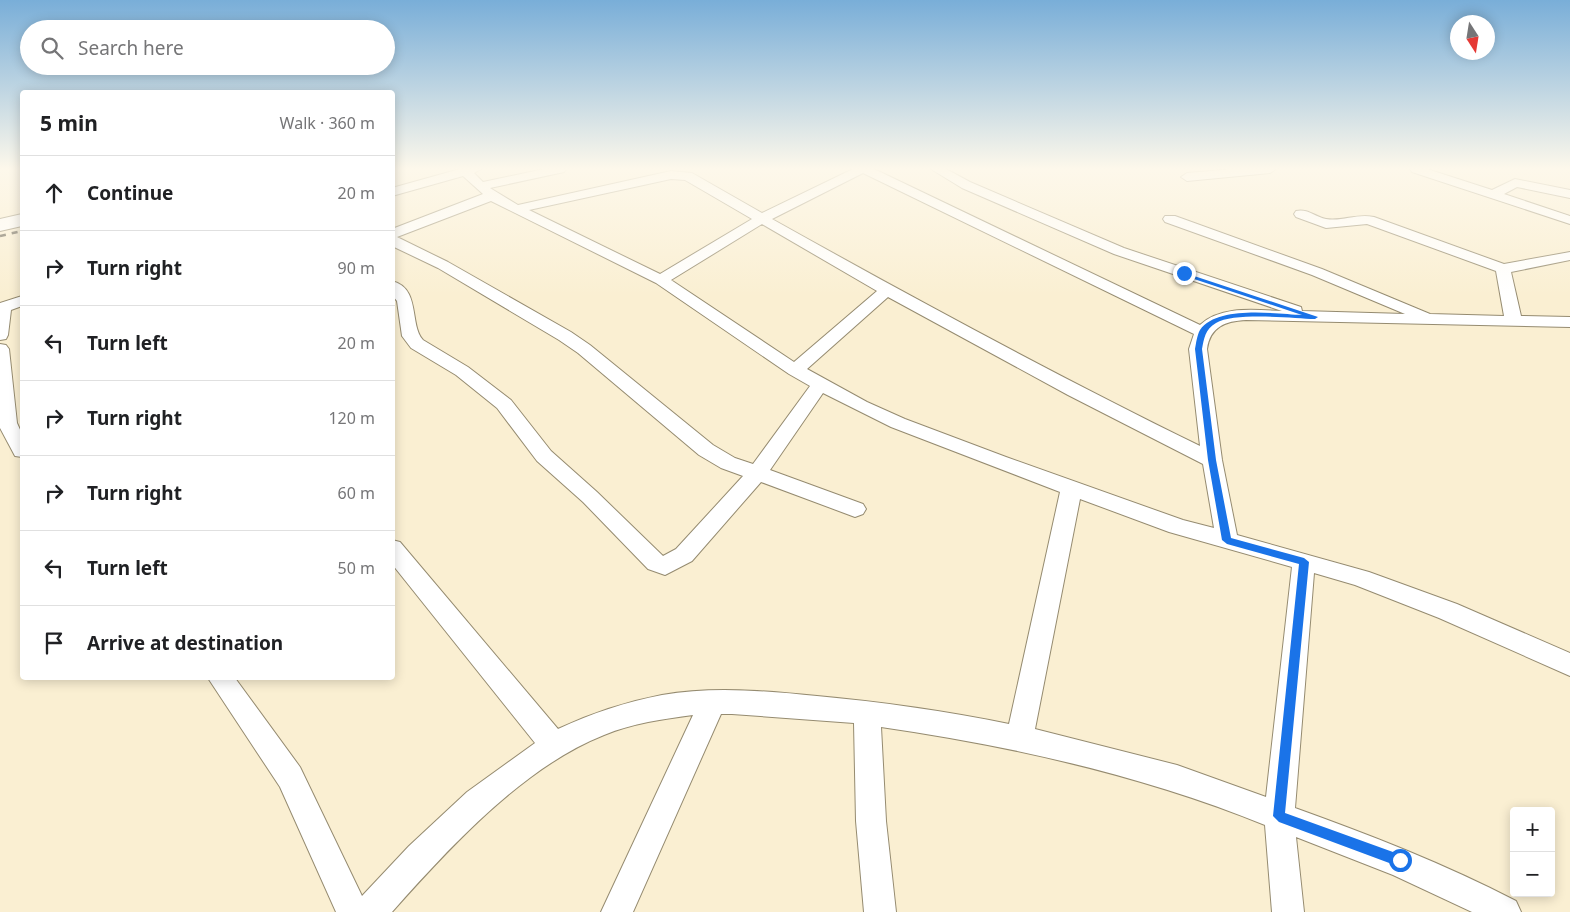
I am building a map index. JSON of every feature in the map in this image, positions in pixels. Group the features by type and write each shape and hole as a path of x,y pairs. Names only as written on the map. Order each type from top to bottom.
{"street":[{"path":"395,232 428,212"},
{"path":"522,212 661,280 795,370 898,423 1071,489 1227,540 1407,595 1570,665"},
{"path":"750,212 888,290 1074,391 1212,460"},
{"path":"661,280 775,212"},
{"path":"950,212 1202,332"},
{"path":"1028,212 1133,256 1315,317"},
{"path":"1544,212 1570,220"},
{"path":"1301,214 1326,224 1358,219 1369,220 1503,270 1570,256"},
{"path":"1170,219 1317,272 1434,319"},
{"path":"0,225 20,220"},
{"path":"395,241 443,265 539,320 584,349 706,450 728,463 855,509"},
{"path":"1503,270 1507,298 1514,321"},
{"path":"395,288 405,300 410,336 417,344 462,370 504,404 544,456 590,497 656,563 664,566 684,555 757,472 820,384"},
{"path":"795,370 888,290"},
{"path":"0,335 2,308 20,303"},
{"path":"1227,540 1212,460 1198,349 1202,332 1213,322 1233,316 1570,322"},
{"path":"0,349 8,422 20,447"},
{"path":"1020,737 1071,489"},
{"path":"395,552 554,745"},
{"path":"1288,912 1279,816 1304,562"},
{"path":"222,680 290,777 354,912"},
{"path":"617,912 713,702"},
{"path":"370,912 420,857 478,802 554,745 600,724 643,711 713,702 790,705 938,722 1020,737 1080,752 1220,793 1400,860 1505,912"},
{"path":"867,713 871,821 880,912"}],"railway":[{"path":"0,236 20,231"}],"route":[{"path":"1184,273 1315,317 1233,316 1213,322 1202,332 1198,349 1212,460 1227,540 1304,562 1279,816 1400,860"}]}
